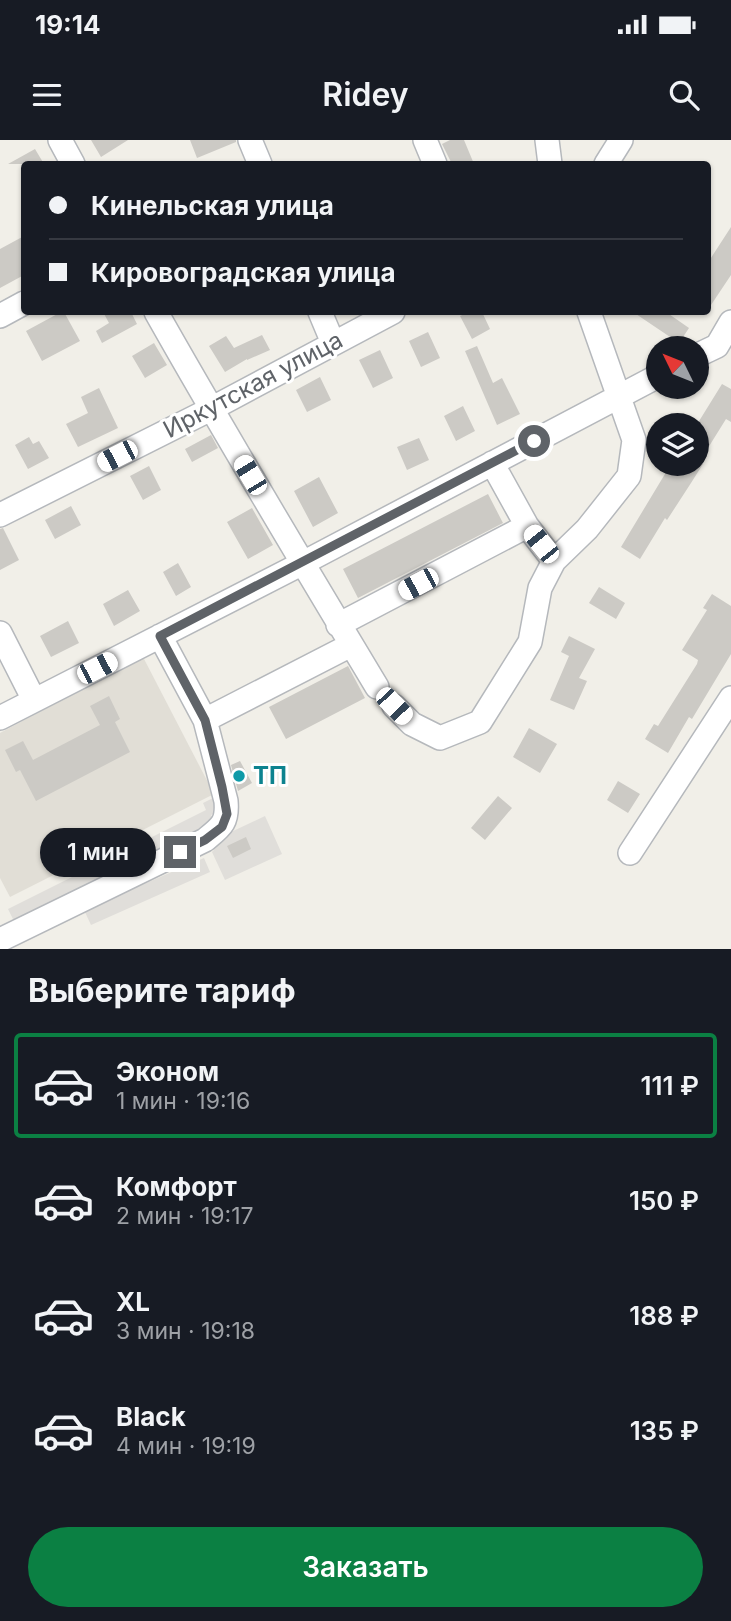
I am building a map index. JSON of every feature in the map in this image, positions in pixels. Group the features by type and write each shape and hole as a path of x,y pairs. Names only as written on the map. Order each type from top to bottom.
{"street":[{"path":"60,140 72,161"},
{"path":"250,140 259,161"},
{"path":"425,140 434,161"},
{"path":"547,140 550,161"},
{"path":"608,161 621,140"},
{"path":"0,316 21,305"},
{"path":"158,315 377,687"},
{"path":"321,315 333,343"},
{"name":"Иркутская улица","path":"0,515 211,409 387,315"},
{"path":"394,706 412,724 440,738 480,722 530,642 540,588 554,561 587,529 629,477 634,440 590,315"},
{"path":"715,352 731,322"},
{"path":"0,718 303,563 646,382"},
{"path":"492,463 527,526 554,561"},
{"path":"205,720 527,526"},
{"path":"0,633 34,700"},
{"path":"0,940 205,840 222,827 227,814 226,801 205,720 160,636"},
{"path":"630,853 731,698"}],"shaded area":[{"path":"143,657 214,794 10,897 0,878 0,733"},
{"path":"217,796 223,809 211,815 214,821 14,921 8,909 206,810 203,803"},
{"path":"265,816 282,854 225,880 212,852 231,832"},
{"path":"204,858 210,872 91,925 84,910"}],"building":[{"path":"91,140 128,140 101,157"},
{"path":"190,140 236,140 236,142 197,158"},
{"path":"450,140 464,140 473,161 450,161 442,144"},
{"path":"35,149 42,161 21,161 21,164 8,164"},
{"path":"731,227 731,275 711,305 711,258"},
{"path":"21,238 21,277 0,288 0,249"},
{"path":"55,315 66,315 80,341 42,361 26,331"},
{"path":"105,315 132,315 137,324 102,343 96,331 109,323"},
{"path":"483,315 490,329 472,339 460,316"},
{"path":"637,315 670,315 689,328 684,336 669,336"},
{"path":"428,332 440,358 421,367 409,341"},
{"path":"262,335 270,350 225,372 209,346 226,336 234,348"},
{"path":"154,343 167,365 145,378 132,356"},
{"path":"477,346 493,383 502,378 520,414 497,425 465,351"},
{"path":"380,350 393,378 373,388 359,360"},
{"path":"320,377 331,400 307,412 296,390"},
{"path":"722,384 731,389 731,422 726,419 709,446 709,413 704,413"},
{"path":"99,388 118,428 78,447 66,424 88,413 81,397"},
{"path":"463,406 475,431 456,441 444,416"},
{"path":"211,435 218,448 192,462 185,449"},
{"path":"29,437 33,444 39,441 49,458 28,469 15,445"},
{"path":"419,438 429,460 407,470 397,447"},
{"path":"149,466 161,490 143,500 130,476"},
{"path":"664,476 695,476 640,559 621,547"},
{"path":"319,477 338,513 313,527 294,491"},
{"path":"488,494 503,523 358,598 343,569"},
{"path":"71,506 81,525 55,539 45,520"},
{"path":"252,508 273,545 248,559 227,522"},
{"path":"3,528 19,560 0,570 0,529"},
{"path":"178,563 191,587 176,596 163,572"},
{"path":"599,587 625,603 616,619 589,603"},
{"path":"128,590 140,611 114,626 103,604"},
{"path":"712,594 731,606 731,654 668,753 645,739 654,724 658,726 697,664 698,660 682,650 707,610 703,608"},
{"path":"68,621 79,643 51,657 40,636"},
{"path":"569,636 595,649 579,678 587,681 574,710 550,700 569,656 561,652"},
{"path":"348,666 365,698 286,739 269,707"},
{"path":"109,696 120,719 115,722 130,752 36,801 20,770 16,772 5,750 23,741 33,760 100,725 90,706"},
{"path":"529,728 557,744 540,773 513,757"},
{"name":"ТП","path":"240,761 252,783 238,791 231,765"},
{"path":"618,781 640,794 628,813 607,800"},
{"path":"498,796 512,808 485,840 471,828"},
{"path":"246,837 251,849 233,858 227,846"}],"place":[{"name":"ТП","path":"239,776"}],"route":[{"path":"180,852 205,840 222,827 227,814 226,801 205,720 160,636 534,441"}]}
